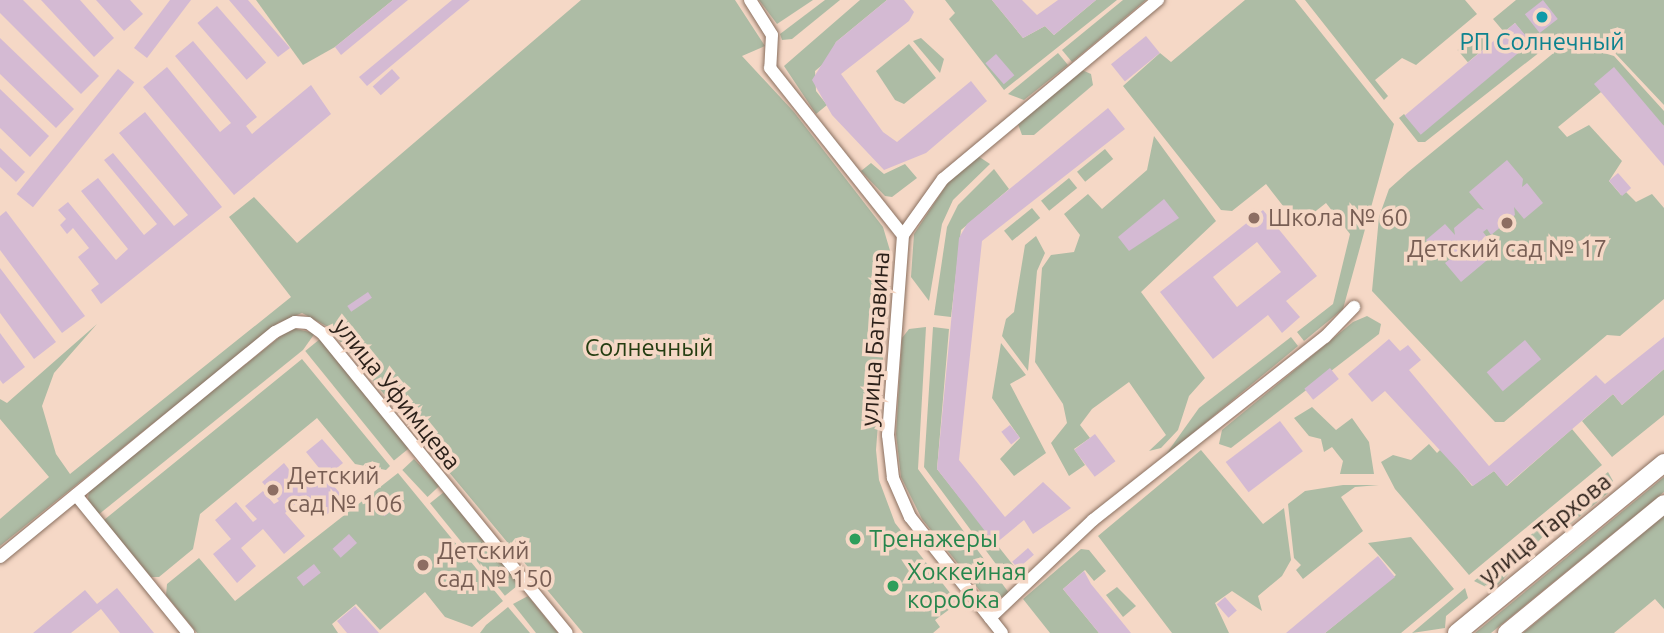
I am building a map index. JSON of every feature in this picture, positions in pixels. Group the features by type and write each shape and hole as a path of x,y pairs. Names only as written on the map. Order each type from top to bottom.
{"main road":[{"name":"улица Тархова","path":"1457,633 1664,463"},
{"path":"1507,633 1664,504"}],"street":[{"path":"750,0 772,35 770,68 904,235"},
{"name":"улица Батавина","path":"1002,633 910,517 892,478 888,435 904,235 943,179 1158,0"},
{"path":"990,618 1093,520 1325,337 1354,307"},
{"name":"улица Уфимцева","path":"0,557 275,332 295,322 308,323 322,333 567,633"},
{"path":"76,495 188,633"}],"green space":[{"path":"256,0 393,0 335,47 303,65"},
{"name":"Солнечный","path":"581,0 735,0 765,46 742,56 794,112 883,227 891,254 876,450 879,480 895,523 958,603 935,620 940,627 933,633 583,633 328,327 302,313 278,323 0,546 0,519 49,477 0,419 0,399 7,403 97,324 54,373 42,406 56,454 70,474 291,297 229,217 254,197 297,243"},
{"path":"759,0 813,0 777,24"},
{"path":"825,0 840,0 792,39 782,40 780,34"},
{"path":"860,0 887,0 836,42 828,60 815,71 816,91 827,105 816,114 784,66"},
{"path":"945,0 992,0 1023,38 1045,26 1054,35 1096,0 1117,0 1004,90 949,19 955,13"},
{"path":"1123,0 1146,0 1072,62 1062,50"},
{"path":"1245,0 1295,0 1394,124 1343,309 1304,341 1297,332 1333,304 1350,234 1326,203 1298,225 1266,184 1232,211 1221,210 1123,86 1160,53 1171,62"},
{"path":"1305,0 1465,0 1477,14 1416,65 1402,58 1375,80 1388,96 1384,100"},
{"path":"1516,0 1664,0 1664,105 1615,53 1559,37 1425,142 1418,142 1399,118 1404,114 1421,133 1530,42 1515,23 1504,32 1493,19"},
{"path":"1479,32 1489,44 1468,62 1458,50"},
{"path":"921,38 944,59 940,73 913,41"},
{"path":"1567,42 1614,56 1664,111 1664,126 1601,92 1558,127 1567,137 1589,125 1622,161 1609,181 1621,195 1626,192 1636,202 1652,194 1664,208 1664,299 1620,336 1607,335 1504,422 1495,422 1372,291 1379,217 1389,189"},
{"path":"909,44 936,78 904,104 895,100 876,71"},
{"path":"1058,53 1068,65 1024,100 1008,94"},
{"path":"1082,70 1091,74 1093,85 1034,135 1022,135 1018,124"},
{"path":"1154,136 1216,221 1141,292 1205,378 1189,396 1178,430 1161,448 1149,451 1166,435 1129,382 1092,409 1080,425 1090,438 1074,449 1085,465 1069,476 1051,443 1067,423 1063,404 1035,362 1042,268 1051,255 1074,252 1080,235 1064,214 1088,194 1102,209 1147,170"},
{"path":"1105,149 1113,159 1085,182 1077,172"},
{"path":"978,156 990,164 953,200 942,224 929,301 911,277 914,234 951,178"},
{"path":"871,163 884,174 905,164 917,178 892,197 885,196 861,171"},
{"path":"994,169 1009,189 961,230 951,317 934,315 947,227 958,205"},
{"path":"1069,178 1077,188 1049,211 1041,201"},
{"path":"1032,208 1040,218 1012,241 1004,231"},
{"path":"1036,236 1045,253 1037,271 1028,371 1002,336 1006,319 1014,312 1025,245"},
{"path":"1367,316 1381,324 1379,334 1231,448 1219,444 1222,430 1353,322"},
{"path":"926,327 918,469 1009,593 1000,598 984,596 922,519 901,477 896,434 902,338 909,329"},
{"path":"933,327 949,329 937,469 1017,570 1007,579 924,467"},
{"path":"291,328 315,333 303,350 98,515 88,499 89,490"},
{"path":"1291,337 1298,346 1164,457 1199,408"},
{"path":"320,339 409,449 394,461 305,351"},
{"path":"1001,343 1026,375 1010,384 1046,453 1014,476 1000,459 1020,438 992,398"},
{"path":"302,359 390,466 386,470 355,464 317,418 200,514 193,549 159,577 151,577 104,520"},
{"path":"1664,369 1664,415 1612,457 1582,421 1613,394 1622,405"},
{"path":"1312,407 1336,430 1352,418 1369,442 1374,474 1340,474 1343,461 1332,447 1324,452 1321,439 1309,436 1294,418"},
{"path":"1572,429 1602,465 1469,575 1395,489 1381,462 1393,455 1411,460 1429,444 1437,453 1441,449 1472,486 1494,471 1507,486"},
{"path":"1201,450 1263,524 1284,508 1291,560 1282,576 1258,596 1262,611 1232,591 1215,603 1229,633 1172,633 1098,536"},
{"path":"414,459 439,486 428,497 402,470"},
{"path":"1608,472 1613,481 1608,493 1566,528 1550,529 1498,585 1488,588 1474,581"},
{"path":"398,473 503,601 472,627 445,617 425,592 380,630 356,604 332,624 338,633 197,633 166,595 167,584 199,558 235,601"},
{"path":"1664,477 1664,492 1491,633 1475,633"},
{"path":"1343,485 1379,485 1355,487 1341,497 1363,531 1303,579 1296,570 1301,565 1294,558 1288,504 1305,491"},
{"path":"444,492 519,584 505,596 430,503"},
{"path":"1664,516 1664,609 1655,599 1614,633 1523,633"},
{"path":"1411,537 1454,589 1401,633 1325,633 1396,575 1368,543"},
{"path":"1081,549 1089,550 1106,571 1094,581 1085,570 1063,589 1099,633 1050,633 1023,599"},
{"path":"1117,587 1136,606 1123,617 1106,595"},
{"path":"1465,588 1468,598 1446,616 1445,628 1412,633"},
{"path":"528,596 558,633 536,633 513,604"},
{"path":"508,607 530,633 480,633 486,625"}],"building":[{"path":"0,0 23,0 99,76 81,94 0,13"},
{"path":"41,0 80,0 114,38 94,57"},
{"path":"96,0 130,0 143,14 124,31"},
{"path":"170,0 191,0 147,58 134,48"},
{"path":"229,0 248,0 290,48 278,57"},
{"path":"393,0 408,0 341,55 335,47"},
{"path":"452,0 470,0 367,86 359,77"},
{"path":"887,0 904,0 914,12 909,21 841,74 883,132 897,142 971,81 987,101 926,153 884,170 832,115 812,80 836,42"},
{"path":"992,0 1022,0 1037,15 1058,0 1096,0 1054,35 1045,26 1023,38"},
{"name":"РП Солнечный","path":"1543,0 1558,19 1540,33 1525,14"},
{"path":"217,6 266,63 247,80 197,23"},
{"path":"1515,23 1531,42 1421,135 1405,116"},
{"path":"1146,36 1160,53 1125,81 1111,64"},
{"path":"0,38 74,109 56,128 0,74"},
{"path":"193,41 257,117 246,126 252,134 311,85 331,114 234,195 143,87 167,67 220,132 231,123 175,56"},
{"path":"996,54 1014,75 1004,84 985,63"},
{"path":"1614,67 1664,126 1664,166 1594,84"},
{"path":"118,69 134,82 33,207 17,194"},
{"path":"392,69 400,78 381,95 373,86"},
{"path":"0,89 49,136 30,157 0,128"},
{"path":"1108,108 1125,129 982,241 959,460 1005,517 1043,482 1071,508 1033,534 1024,520 995,544 937,469 959,238 967,224"},
{"path":"145,112 222,207 101,304 91,290 99,284 78,257 89,248 73,228 67,234 60,225 66,219 58,210 68,202 116,260 128,249 81,191 98,178 144,235 157,224 104,160 113,153 174,226 188,215 119,133"},
{"path":"0,148 25,172 16,182 0,167"},
{"path":"1507,160 1523,179 1522,187 1527,183 1543,203 1524,219 1514,207 1515,215 1491,235 1487,229 1483,232 1498,251 1461,282 1445,263 1450,259 1446,255 1441,259 1426,240 1445,224 1455,235 1454,228 1478,208 1484,210 1469,192"},
{"path":"1618,173 1631,188 1622,196 1609,181"},
{"path":"1164,199 1179,218 1129,251 1118,237"},
{"path":"1263,210 1317,276 1286,301 1300,317 1282,333 1268,315 1213,359 1160,292","holes":["1257,242 1281,272 1237,307 1213,277"]},
{"path":"6,211 85,316 62,333 0,250 0,216"},
{"path":"0,268 56,342 34,359 0,313"},
{"path":"368,292 372,298 351,312 347,306"},
{"path":"0,333 25,367 3,384 0,380"},
{"path":"1664,337 1664,369 1622,405 1613,394 1506,486 1494,471 1473,486 1385,391 1372,402 1348,374 1389,339 1400,351 1408,345 1421,360 1409,370 1489,466 1596,375 1605,384"},
{"path":"1525,340 1541,359 1503,391 1487,372"},
{"path":"1330,368 1339,379 1313,400 1304,389"},
{"path":"1280,421 1303,451 1249,492 1226,462"},
{"path":"1010,425 1020,438 1011,444 1001,432"},
{"path":"1095,434 1115,461 1095,477 1074,450"},
{"path":"322,439 343,463 326,477 345,499 324,517 306,495 285,513 305,536 284,554 263,529 241,548 256,566 237,583 213,554 231,539 215,520 236,502 253,522 257,519 245,506 263,491 274,504 279,501 262,482 284,463 300,483 319,468 306,452"},
{"path":"395,494 402,503 384,516 378,508"},
{"path":"349,534 357,543 341,558 333,549"},
{"path":"1028,548 1034,555 1018,569 1012,562"},
{"path":"1378,556 1395,577 1325,633 1286,633"},
{"path":"314,564 321,573 303,586 297,578"},
{"path":"1084,571 1091,584 1131,633 1099,633 1063,589"},
{"path":"117,588 154,633 120,633 101,609 71,633 33,633 85,590 97,604"},
{"path":"1225,597 1237,611 1229,618 1217,604"},
{"path":"355,606 379,633 347,633 337,621"}],"place":[{"name":"РП Солнечный","path":"1542,17"},
{"name":"Школа № 60","path":"1254,218"},
{"name":"Детский сад № 17","path":"1507,223"},
{"name":"Детский сад № 106","path":"273,490"},
{"name":"Тренажеры","path":"855,539"},
{"name":"Детский сад № 150","path":"423,565"},
{"name":"Хоккейная коробка","path":"893,586"}]}
